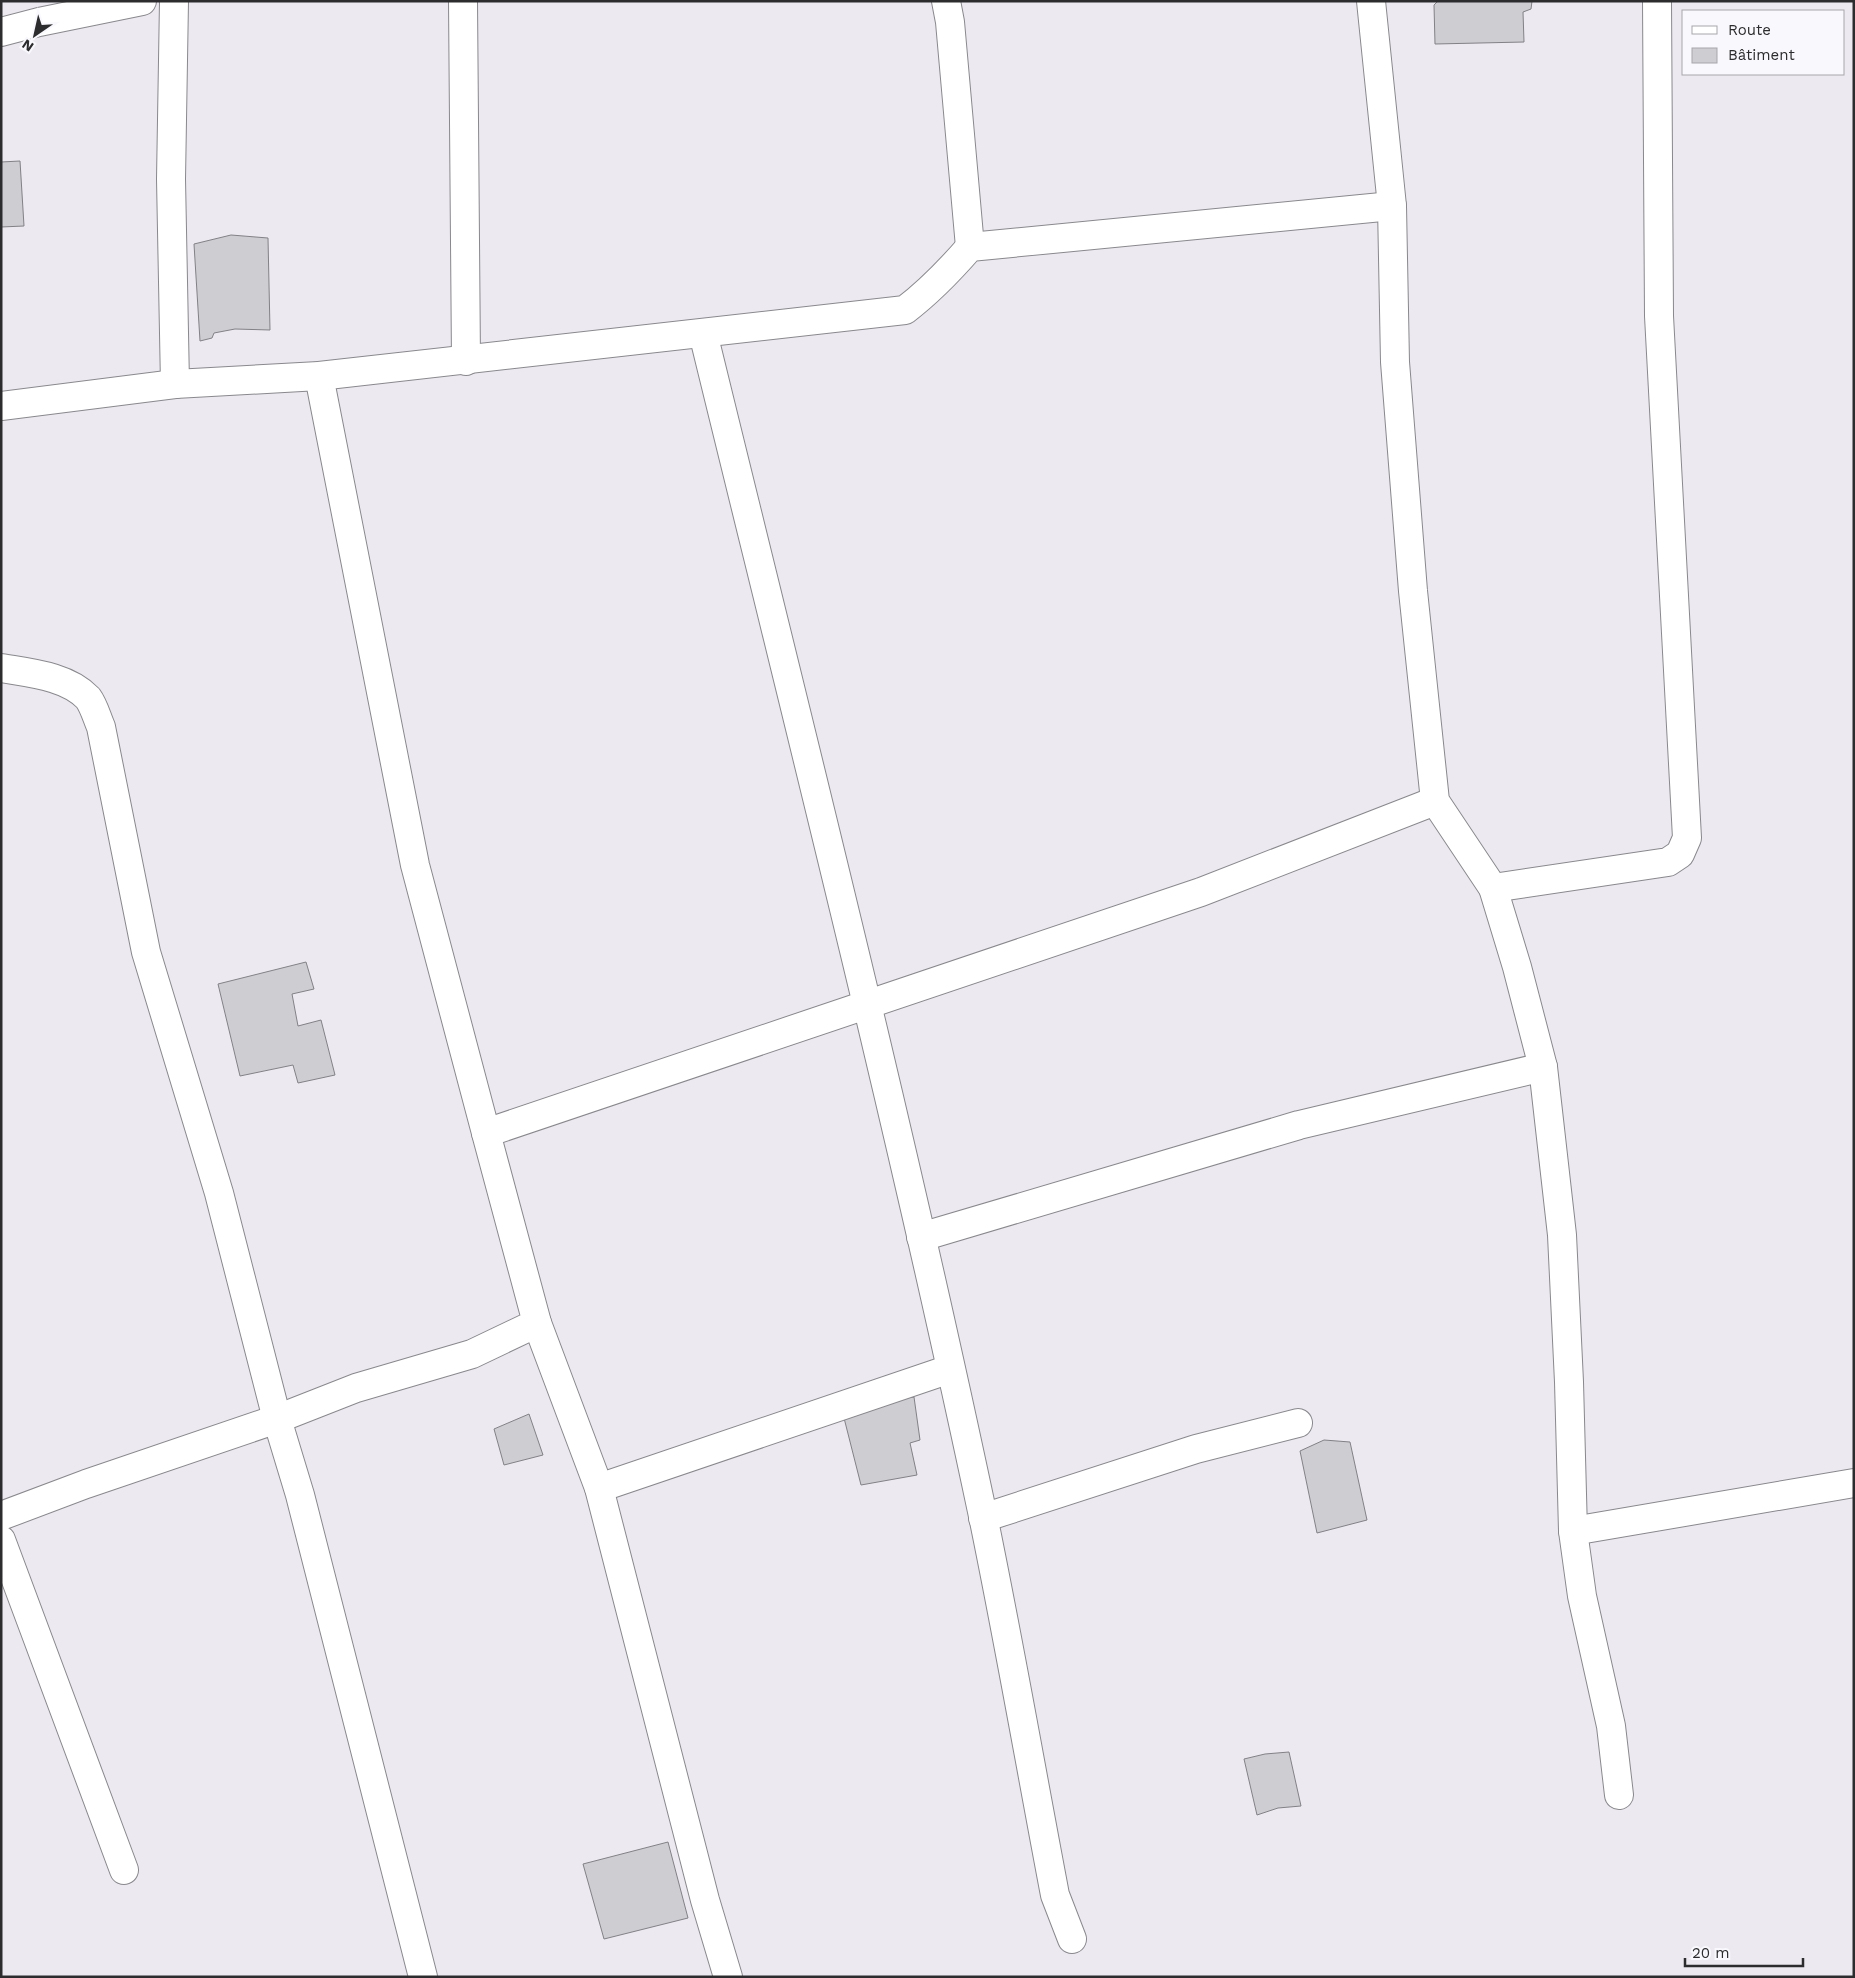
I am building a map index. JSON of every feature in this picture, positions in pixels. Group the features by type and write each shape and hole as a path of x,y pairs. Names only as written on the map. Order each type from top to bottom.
{"street":[{"path":"1,32 39,22 142,1"},
{"path":"174,1 170,179 175,384"},
{"path":"463,1 466,361"},
{"path":"946,1 950,22 970,247"},
{"path":"1371,1 1392,206 1395,362 1413,591 1435,801 1493,888 1517,967 1543,1067 1562,1235 1569,1382 1573,1531 1582,1596 1611,1726 1619,1795"},
{"path":"1493,888 1668,862 1680,854 1687,838 1659,316 1657,1"},
{"path":"1,406 175,384 319,376 466,361 905,310 925,295 950,271 970,247 1392,206"},
{"path":"704,333 867,1005 921,1237 983,1518 1055,1895 1072,1939"},
{"path":"319,376 415,865 537,1323 599,1488 705,1900 728,1977"},
{"path":"1,668 39,675 74,686 89,700 101,727 146,952 219,1193 277,1419 300,1495 423,1977"},
{"path":"486,1133 1201,892 1435,801"},
{"path":"921,1237 1299,1125 1543,1067"},
{"path":"1,1516 86,1484 277,1419 356,1388 472,1354 537,1323"},
{"path":"599,1488 950,1369"},
{"path":"983,1518 1196,1448 1298,1423"},
{"path":"1573,1531 1854,1483"},
{"path":"1,1540 124,1870"}],"building":[{"path":"1438,1 1532,1 1531,9 1523,12 1524,42 1435,44 1434,5"},
{"path":"20,161 24,226 1,227 1,162"},
{"path":"231,235 268,238 270,330 235,329 214,333 212,338 200,341 194,244"},
{"path":"306,962 314,989 292,994 298,1026 321,1020 335,1075 298,1083 293,1065 240,1076 218,984"},
{"path":"914,1397 920,1440 910,1443 917,1475 861,1485 843,1414 872,1402"},
{"path":"529,1414 543,1455 504,1465 494,1429"},
{"path":"1324,1440 1350,1442 1367,1520 1317,1533 1300,1451"},
{"path":"1289,1752 1301,1806 1278,1808 1257,1815 1244,1759 1265,1754"},
{"path":"668,1842 688,1918 604,1939 583,1864"}]}
